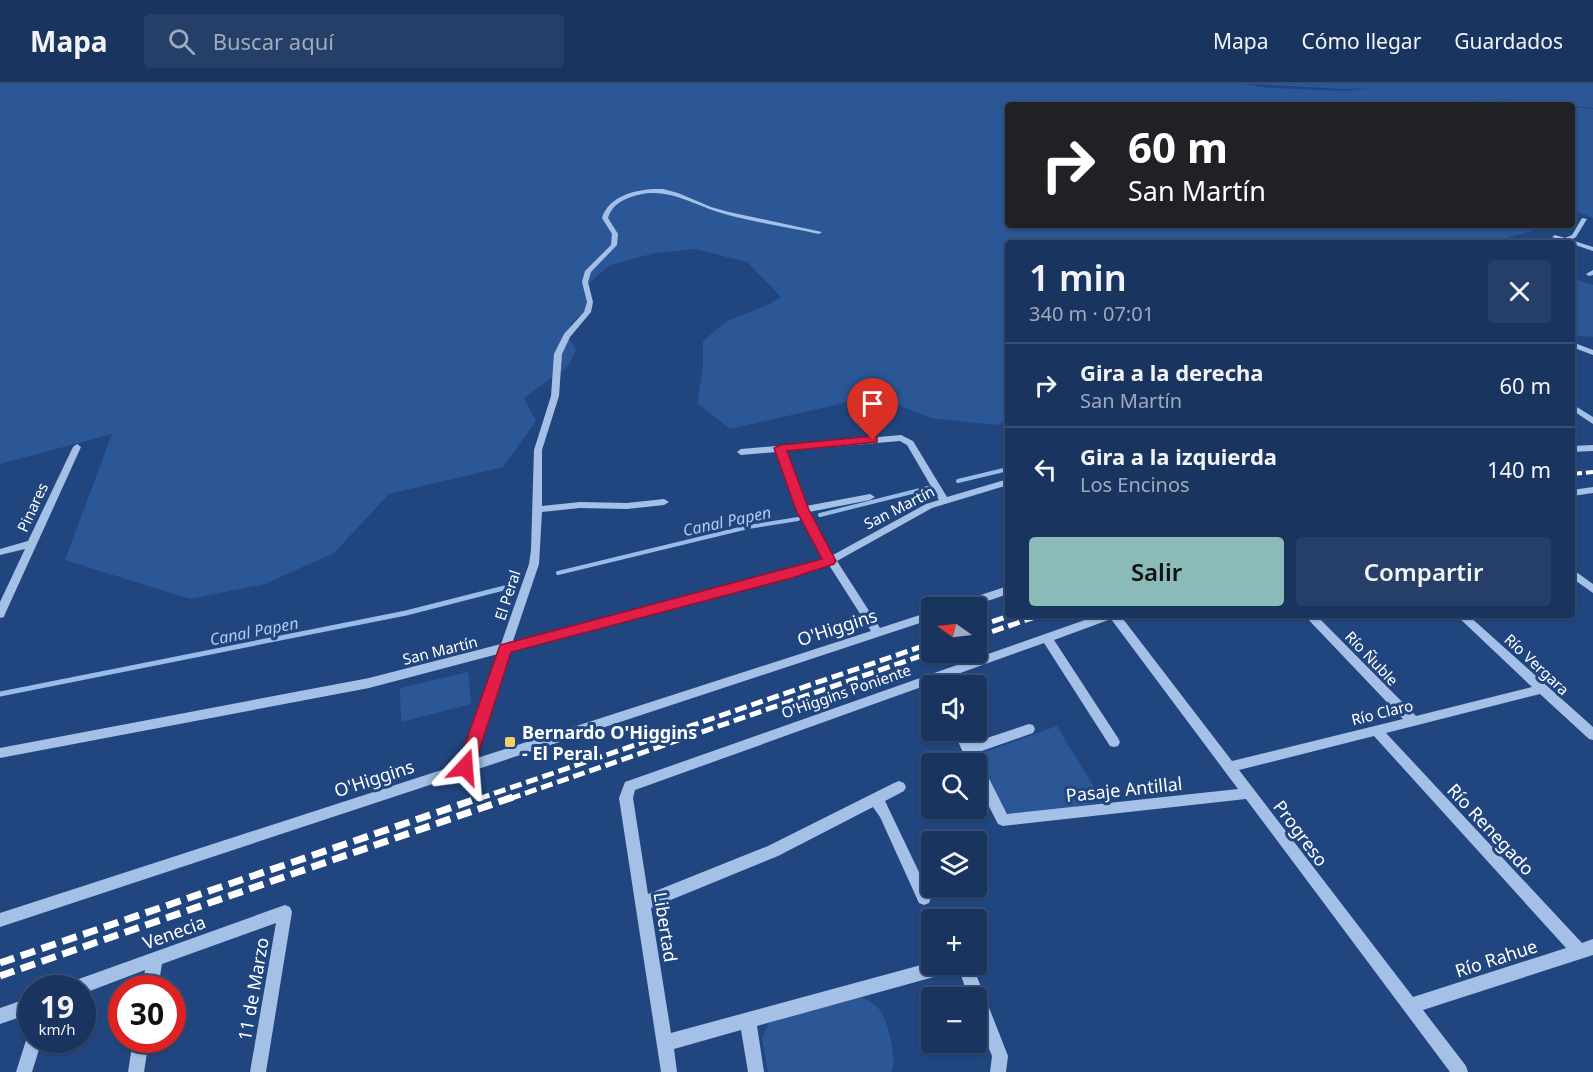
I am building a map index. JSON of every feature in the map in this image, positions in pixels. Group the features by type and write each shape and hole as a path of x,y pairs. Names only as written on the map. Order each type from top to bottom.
{"street":[{"name":"El Peral","path":"465,767 534,564 537,462 540,438 555,396 559,349 587,312 590,302 585,282 588,271 612,248 615,242 613,230 605,218 610,207 639,193 663,191 723,213 819,232"},
{"path":"1570,240 1584,219"},
{"path":"1555,237 1563,240"},
{"path":"1575,244 1593,249"},
{"path":"1575,345 1593,353"},
{"path":"1575,408 1593,421"},
{"path":"741,452 905,439 910,442 944,500"},
{"name":"Pinares","path":"0,614 77,447"},
{"path":"780,448 803,510 830,561 878,633"},
{"path":"1575,449 1593,448"},
{"name":"San Martín","path":"0,753 325,693 505,649 792,573 830,561 944,500 1005,483"},
{"path":"1575,493 1593,490"},
{"name":"San Martín","path":"803,510 870,497"},
{"path":"537,510 580,505 620,506 664,502"},
{"path":"0,552 31,544"},
{"path":"1575,575 1593,589"},
{"path":"987,597 1005,591"},
{"name":"O'Higgins Poniente","path":"952,675 1104,618"},
{"name":"Progreso","path":"1114,618 1460,1072"},
{"name":"Río Ñuble","path":"1312,618 1413,721"},
{"name":"Río Vergara","path":"1464,618 1593,735"},
{"name":"O'Higgins","path":"0,920 921,619"},
{"path":"1047,638 1114,742"},
{"name":"O'Higgins Poniente","path":"628,789 634,783 921,686"},
{"name":"Río Claro","path":"1229,767 1543,689"},
{"path":"968,750 1029,729"},
{"name":"Río Renegado","path":"1376,730 1586,949"},
{"path":"964,741 970,753"},
{"path":"642,904 773,851 899,787"},
{"name":"Pasaje Antillal","path":"987,787 1003,820 1249,793"},
{"name":"Libertad","path":"628,789 626,798 669,1072"},
{"path":"876,799 885,813 924,898"},
{"name":"Venecia","path":"96,981 285,912"},
{"name":"11 de Marzo","path":"258,1072 285,912"},
{"name":"Río Rahue","path":"1410,1006 1586,949"},
{"path":"152,975 154,960"},
{"path":"664,1043 921,973"},
{"path":"968,975 1000,1056 998,1072"},
{"path":"0,1016 18,1010"},
{"path":"748,1020 756,1072"},
{"path":"24,1072 30,1053"},
{"path":"136,1072 139,1053"}],"shaded area":[{"path":"0,84 1243,84 1269,88 1346,91 1367,88 1249,84 1593,84 1593,108 1575,106 1575,102 1534,102 1416,90 1528,102 1005,102 1005,228 1534,228 1532,231 1509,237 1508,240 1005,240 1005,421 997,425 931,418 875,396 730,429 697,403 703,367 703,341 727,321 768,305 781,297 747,262 695,249 655,253 610,265 587,285 592,305 572,322 567,335 576,350 568,366 524,398 536,421 503,467 389,494 334,553 265,584 190,599 65,560 112,434 0,464"},
{"path":"1575,107 1593,109 1593,218 1575,210"},
{"path":"1575,279 1593,285 1593,337 1575,335"},
{"path":"468,672 471,704 401,722 400,688"},
{"path":"1057,726 1103,802 1014,816 1004,810 987,776 987,753 982,753"},
{"path":"859,996 875,1005 884,1018 893,1052 891,1072 768,1072 762,1038 769,1023"}],"waterway":[{"name":"Canal Papen","path":"958,481 1005,470"},
{"name":"Canal Papen","path":"820,515 928,488"},
{"name":"Canal Papen","path":"558,573 748,527 798,519"},
{"name":"Canal Papen","path":"0,694 406,613 512,586"}],"railway":[{"path":"1575,474 1593,472"},
{"path":"987,623 1005,617"},
{"path":"987,633 1032,618"},
{"path":"478,799 921,647"},
{"path":"509,799 921,656"},
{"path":"0,963 482,797"},
{"path":"0,976 513,797"}],"place":[{"name":"Bernardo O'Higgins - El Peral","path":"510,742"}],"route":[{"path":"465,767 505,649 830,561 803,510 780,448 873,440"}]}
